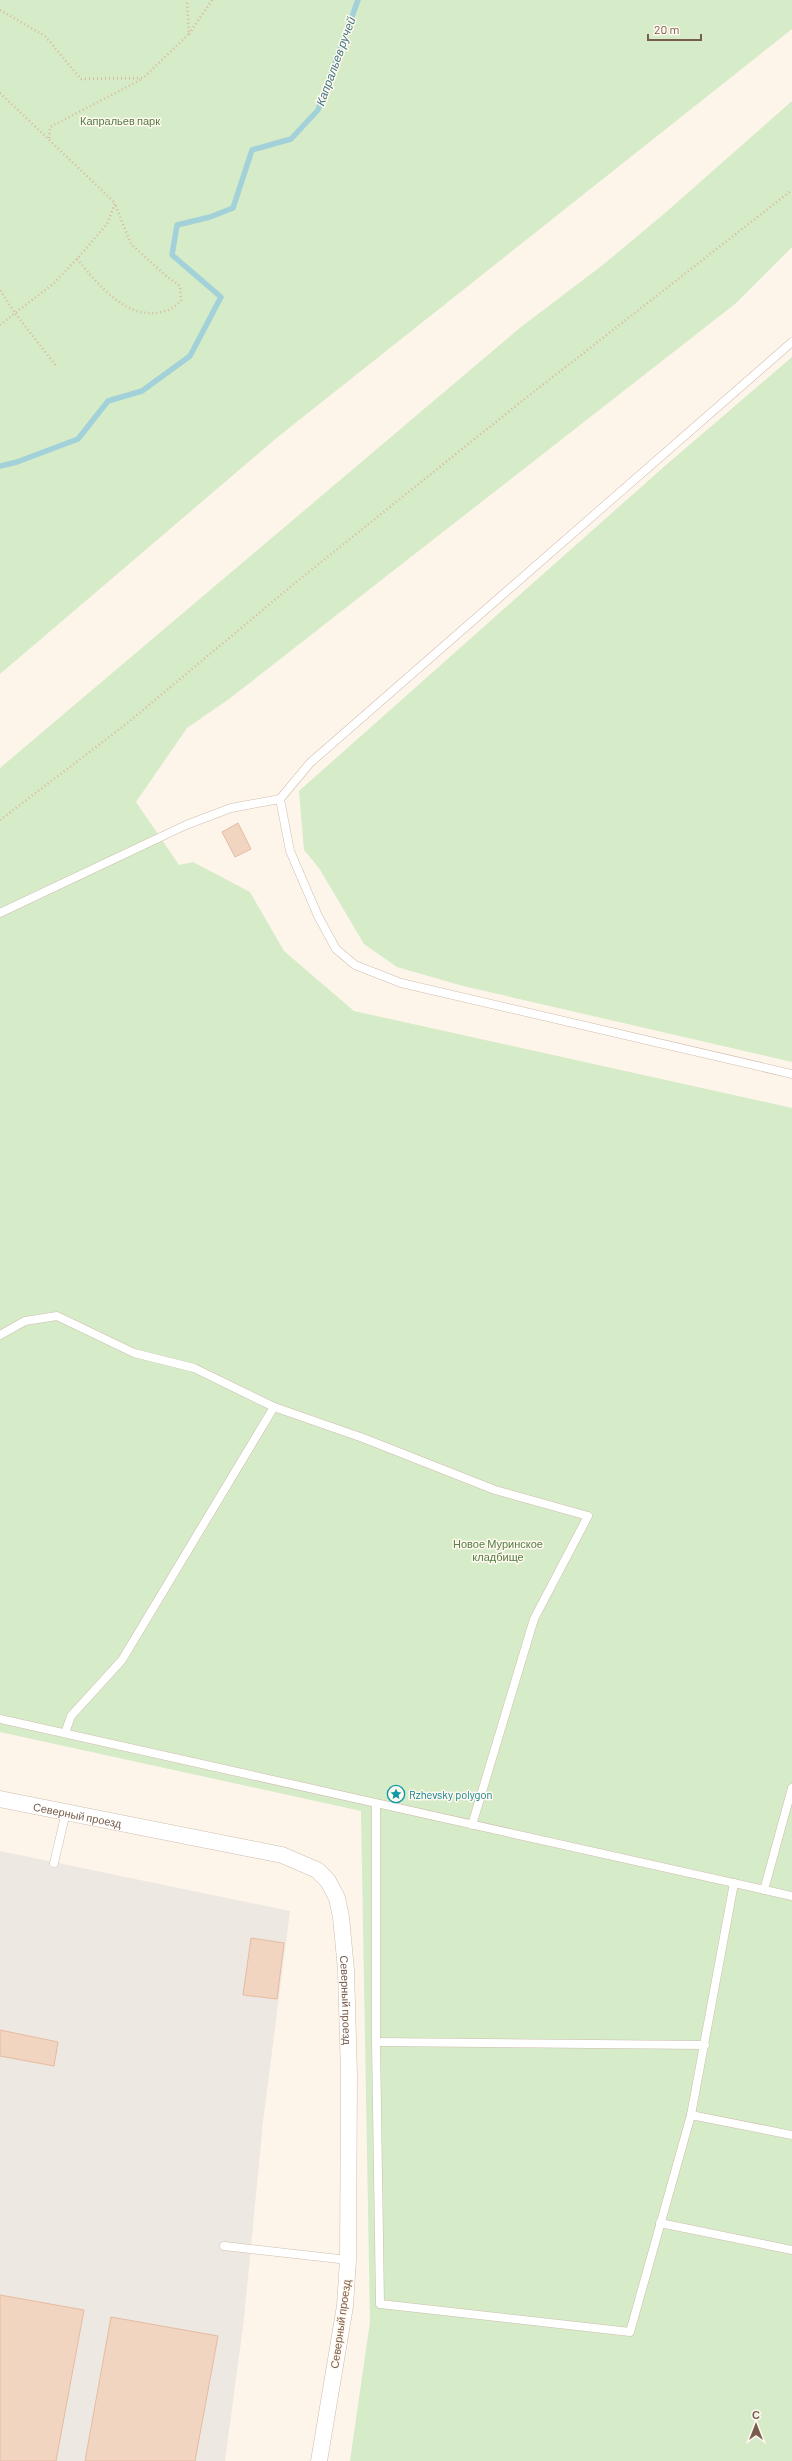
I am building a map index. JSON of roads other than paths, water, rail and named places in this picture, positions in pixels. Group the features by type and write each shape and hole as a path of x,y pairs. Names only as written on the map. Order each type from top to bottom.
{"street":[{"name":"Северный проезд","path":"0,1799 282,1855 317,1870 328,1881 337,1898 341,1917 346,1970 349,2074 348,2260 345,2306 319,2461"}],"lane":[{"path":"0,913 186,825 231,808 280,800 310,763 792,342"},
{"path":"280,800 290,852 318,916 336,949 355,965 401,983 792,1074"},
{"path":"0,1335 25,1321 57,1316 134,1353 194,1368 274,1407 363,1438 495,1490 588,1516 534,1619 472,1825"},
{"path":"64,1733 71,1716 122,1660 274,1407"},
{"path":"0,1719 792,1896"},
{"path":"764,1890 792,1788"},
{"path":"376,1804 376,2042 380,2304 630,2332 691,2115 734,1883"},
{"path":"54,1863 66,1812"},
{"path":"376,2042 705,2045"},
{"path":"691,2115 792,2135"},
{"path":"660,2224 792,2250"},
{"path":"224,2246 348,2260"}],"waterway":[{"name":"Капральев ручей","path":"0,466 17,462 78,439 108,401 142,391 190,356 221,297 172,255 177,225 210,217 233,208 252,150 291,139 318,110 358,0"}],"place":[{"name":"Rzhevsky polygon","path":"396,1794"}],"park label":[{"name":"Капральев парк","path":"120,120"},
{"name":"Новое Муринское кладбище","path":"498,1549"}]}
